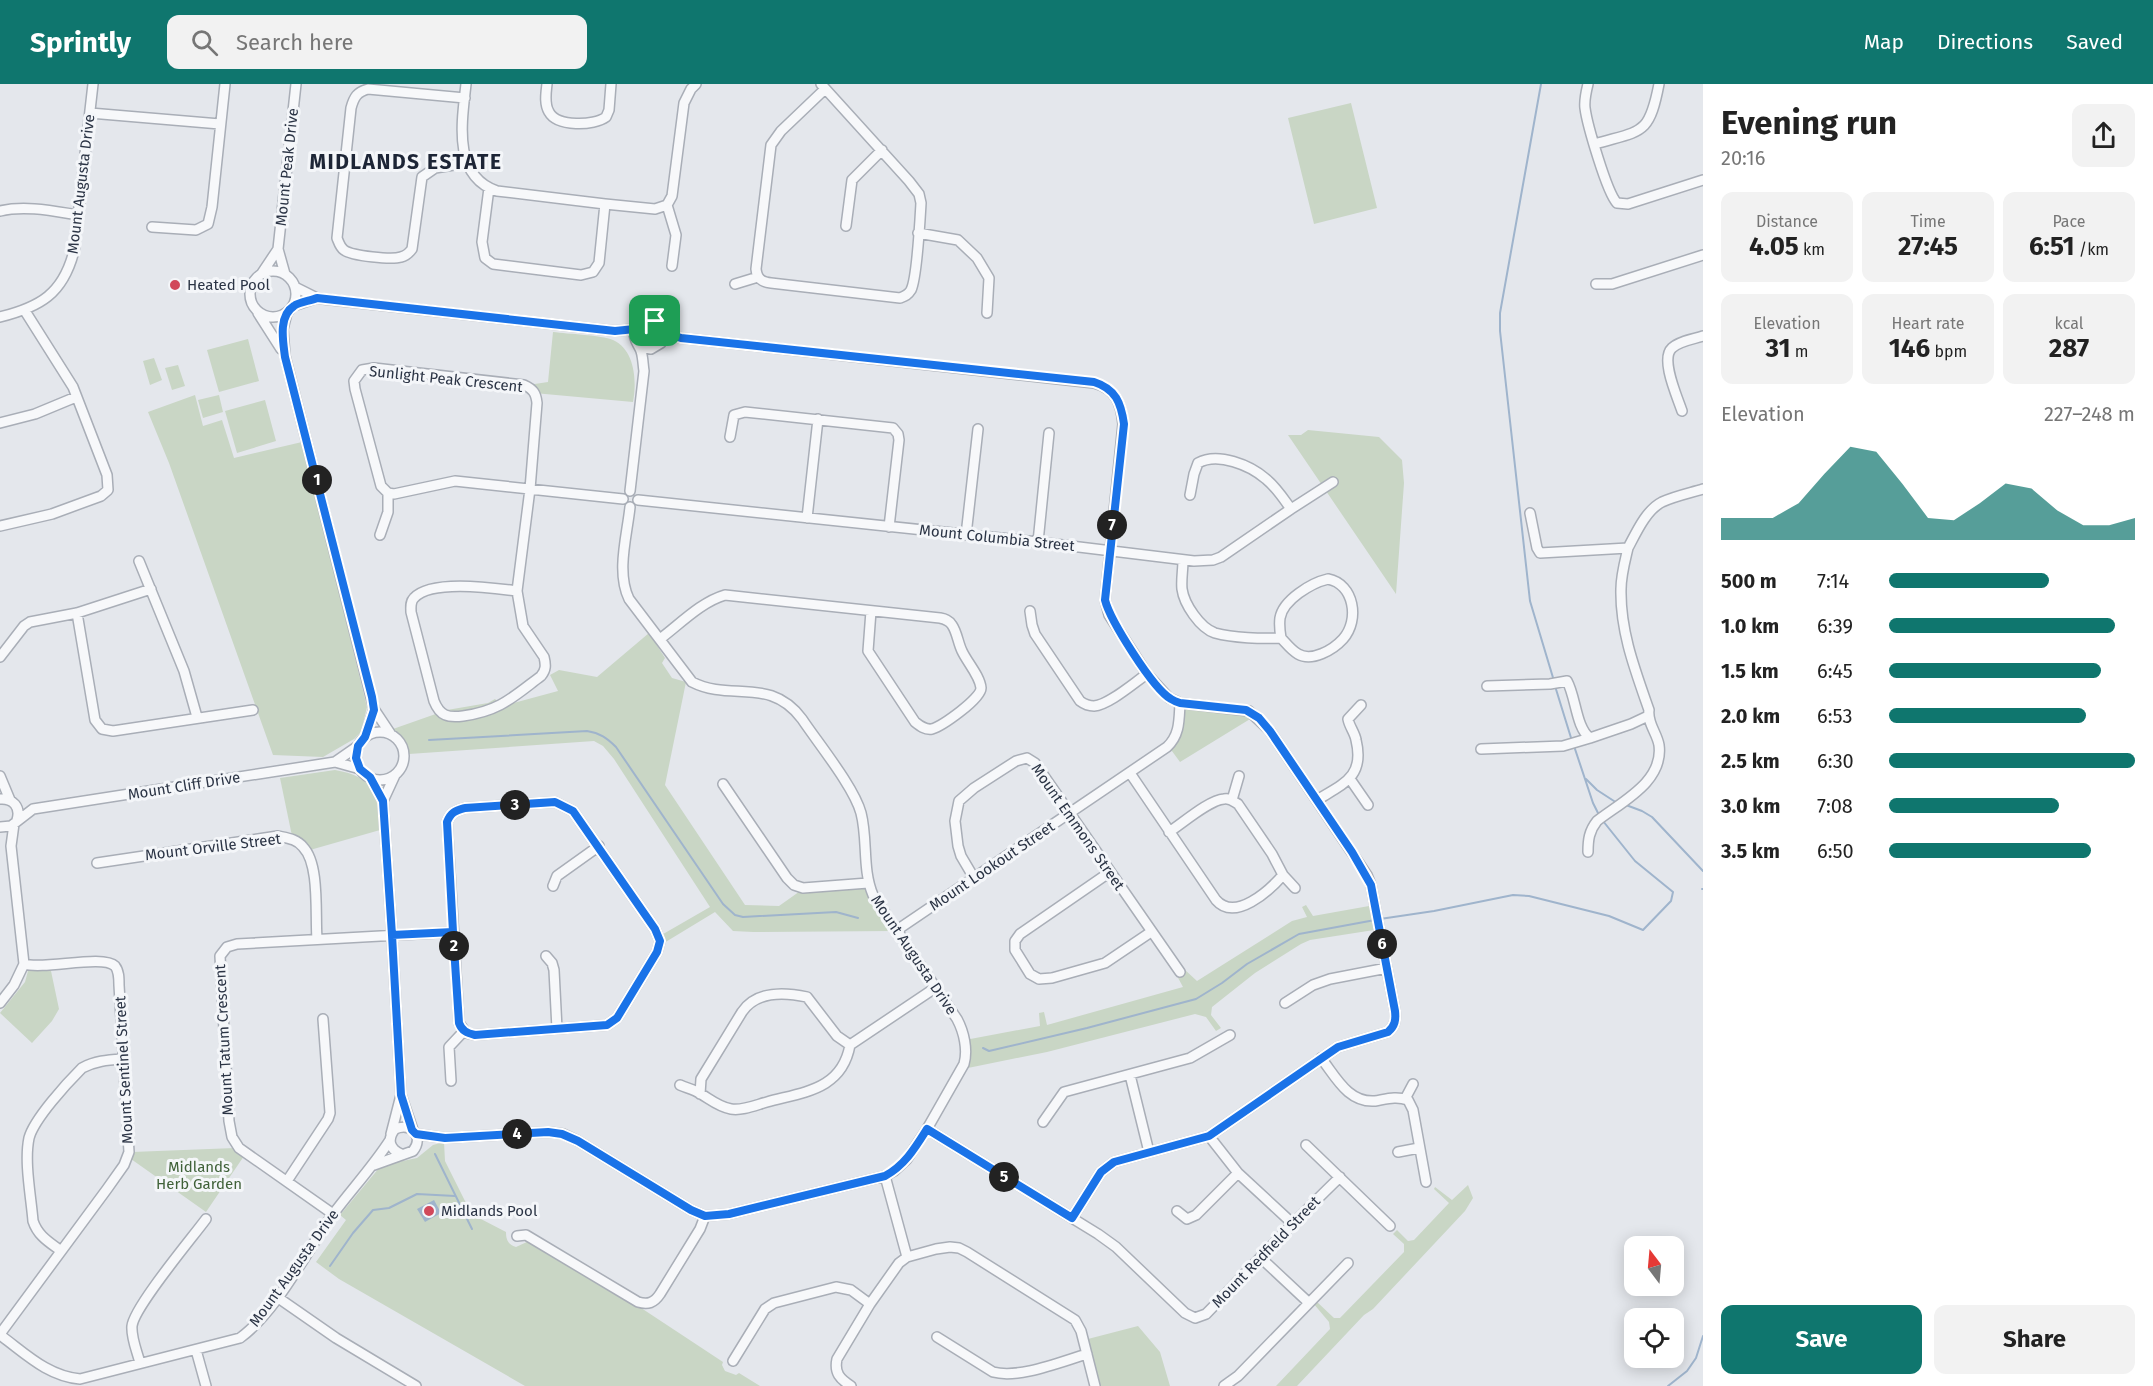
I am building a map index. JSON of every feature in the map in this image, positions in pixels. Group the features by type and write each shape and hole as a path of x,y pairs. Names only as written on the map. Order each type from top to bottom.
{"street":[{"name":"Mount Augusta Drive","path":"0,317 25,311 41,303 55,291 68,272 74,251 93,84"},
{"path":"152,227 195,230 208,224 212,207 225,84"},
{"name":"Mount Peak Drive","path":"296,84 278,249 285,274 295,287 296,297 283,329 285,357 374,710 390,733 401,743 405,755 401,768 394,775 383,801"},
{"path":"466,84 463,146 466,164 489,188 497,191 655,208 666,205 672,196 684,103 696,84"},
{"path":"547,84 546,104 553,117 560,121 593,124 606,117 609,110 611,84"},
{"path":"1588,84 1585,111 1610,191 1617,203 1628,204 1703,180"},
{"path":"1595,144 1637,131 1646,125 1654,109 1659,84"},
{"path":"823,86 919,194 921,203 912,286 906,296 771,284 758,277 756,269 771,145 823,86"},
{"path":"465,98 374,89 361,91 355,96 351,108 337,238 342,249 355,254 398,258 409,254 412,249 422,177 435,168 466,164"},
{"path":"90,113 220,124"},
{"path":"846,226 852,180 882,150"},
{"path":"489,188 482,242 485,258 493,264 581,275 592,272 599,263 605,204"},
{"path":"666,205 676,235 672,266"},
{"path":"0,211 40,210 78,215"},
{"path":"918,233 958,240 977,258 989,278 987,313"},
{"name":"Mount Peak Drive","path":"278,249 262,273 254,280 250,290 251,301 285,357"},
{"path":"1596,284 1612,284 1703,255"},
{"path":"262,273 274,271 285,274"},
{"path":"735,284 758,277"},
{"path":"295,287 317,298 615,331 635,329 641,322 648,320 657,323 663,332 681,338 1094,382 1111,390 1122,409 1124,424 1105,600 1107,608 1147,674 1168,698 1180,703 1242,709 1253,713 1270,731 1371,885 1396,1017 1388,1032 1346,1043 1209,1136 1114,1162 1101,1172 1072,1218"},
{"path":"256,310 271,317 317,298"},
{"path":"0,526 52,514 101,496 108,490 107,475 65,372 25,311"},
{"path":"635,329 644,372"},
{"path":"615,331 645,349 681,338"},
{"path":"630,491 644,372 663,332"},
{"path":"1682,411 1667,364 1667,356 1676,345 1703,336"},
{"name":"Sunlight Peak Crescent","path":"388,493 381,486 355,389 354,381 357,375 368,368 524,385 534,390 537,403 531,489"},
{"path":"0,423 35,414 76,397"},
{"path":"730,437 733,417 737,412 889,427 896,430 899,440 889,526"},
{"path":"807,518 818,419"},
{"path":"966,535 978,429"},
{"path":"1038,542 1049,433"},
{"path":"1190,495 1198,463 1209,459 1222,459 1252,469 1265,478 1290,509"},
{"path":"380,535 388,512 388,493 394,494 455,481 623,499"},
{"name":"Mount Columbia Street","path":"638,500 1205,561 1221,557 1290,509 1334,482"},
{"path":"517,591 456,586 434,589 414,598 411,603 411,612 434,701 438,711 443,715 458,716 490,711 544,672 546,662 544,657 523,626 517,591 531,489"},
{"path":"1588,852 1590,831 1597,821 1646,784 1654,774 1659,750 1658,738 1648,716 1649,710 1627,644 1622,618 1621,586 1628,548 1646,519 1661,503 1703,489"},
{"path":"623,499 630,491"},
{"path":"623,499 630,507 635,505 638,500 637,495 630,491"},
{"name":"Mount Augusta Drive","path":"630,507 623,572 624,586 633,604 692,681 699,685 767,694 778,697 794,707 854,796 863,827 868,883 876,901 959,1023 966,1058 927,1129 907,1159 894,1171 885,1176 729,1214 705,1216"},
{"path":"1530,513 1540,554 1628,548"},
{"path":"1184,560 1182,588 1184,597 1191,610 1207,629 1215,633 1255,638 1281,638 1297,654 1305,657 1314,657 1323,653 1343,639 1353,610 1347,591 1341,584 1328,579 1320,581 1297,596 1283,609 1280,618 1281,638"},
{"path":"139,561 184,671 197,717"},
{"path":"0,657 24,626 30,622 77,613 151,589"},
{"path":"660,639 706,604 725,595 940,618 950,622 960,649 979,682 981,689 979,695 934,728 922,728 910,715 868,651 871,611"},
{"path":"1030,611 1035,634 1080,701 1094,706 1102,704 1147,674"},
{"path":"77,613 94,714 102,729 113,731 253,710"},
{"path":"1487,686 1550,684 1566,681 1571,688 1583,732 1590,738"},
{"name":"Mount Lookout Street","path":"897,930 1167,747 1175,738 1179,723 1180,703"},
{"path":"1317,800 1350,779 1357,768 1356,737 1348,719 1361,705"},
{"path":"360,769 356,758 358,746 365,737 374,710"},
{"path":"1481,749 1563,746 1631,724 1648,716"},
{"path":"365,737 379,731 390,733"},
{"name":"Mount Cliff Drive","path":"335,762 358,746"},
{"name":"Mount Emmons Street","path":"974,878 960,856 955,821 959,801 974,788 1016,761 1027,758 1035,763 1180,972"},
{"name":"Mount Cliff Drive","path":"0,827 6,828 33,809 335,762 360,769"},
{"name":"Mount Peak Drive","path":"360,769 370,777 383,801 401,1095 417,1146"},
{"path":"1130,773 1216,900 1225,908 1241,907 1268,890 1283,875"},
{"path":"370,777 381,780 394,775"},
{"path":"1232,800 1239,776"},
{"path":"1350,779 1368,805"},
{"path":"0,780 8,800 18,811 11,846 24,964 14,985 0,1003"},
{"path":"723,784 794,885 803,888 868,883"},
{"path":"1169,832 1215,802 1226,798 1232,800 1238,804 1272,854 1283,875 1292,882 1295,888"},
{"name":"Mount Cliff Drive","path":"8,800 33,809"},
{"path":"555,802 573,811 655,929 660,941 659,947 615,1020 601,1027 475,1035 464,1031 459,1023 453,932 447,822 450,815 465,808 555,802"},
{"path":"0,827 11,846"},
{"name":"Mount Orville Street","path":"97,863 278,836 294,840 306,850 313,866 317,939"},
{"path":"553,886 557,876 599,846"},
{"path":"1110,872 1016,939 1015,950 1030,974 1034,978 1044,979 1099,965 1151,932"},
{"name":"Mount Tatum Crescent","path":"333,1214 239,1148 232,1137 229,1121 220,956 227,947 237,944 453,932"},
{"path":"546,956 554,970 557,1029"},
{"name":"Mount Sentinel Street","path":"0,1334 107,1189 127,1158 128,1147 119,985 115,966 103,961 45,967 24,964"},
{"path":"1285,1003 1313,986 1330,979 1387,968"},
{"path":"680,1085 718,1105 733,1110 817,1089 833,1078 839,1070 850,1045 935,988"},
{"path":"700,1094 701,1079 742,1012 748,1003 761,996 785,994 807,997 837,1036 850,1045"},
{"path":"286,1181 330,1113 323,1019"},
{"path":"451,1081 449,1047 464,1031"},
{"path":"1043,1122 1064,1092 1190,1058 1230,1035"},
{"path":"1321,1058 1353,1097 1367,1101 1397,1097 1405,1099 1412,1105 1426,1182"},
{"path":"61,1251 43,1238 36,1230 33,1221 28,1156 30,1136 36,1122 82,1068 104,1060 122,1059"},
{"path":"1130,1075 1149,1152"},
{"path":"1405,1099 1413,1084"},
{"name":"Mount Peak Drive","path":"391,1137 401,1095"},
{"path":"445,1138 401,1127 395,1129 391,1137 395,1151 401,1154 413,1151 417,1146 445,1138 548,1132 562,1134 578,1141 691,1210 705,1216 700,1229 656,1301 650,1303 638,1302 526,1235 517,1236"},
{"name":"Mount Redfield Street","path":"927,1129 1116,1247 1185,1314 1195,1318 1206,1314 1292,1223 1340,1177"},
{"path":"1209,1136 1238,1173 1292,1223"},
{"name":"Mount Augusta Drive","path":"0,1334 46,1370 80,1379 240,1338 251,1329 277,1297 333,1214 374,1165 391,1137"},
{"path":"1306,1145 1390,1226"},
{"path":"1398,1152 1419,1148"},
{"name":"Mount Augusta Drive","path":"374,1165 401,1154"},
{"path":"1177,1212 1188,1219 1196,1215 1238,1173"},
{"path":"885,1176 907,1257"},
{"path":"140,1363 132,1324 140,1306 206,1219"},
{"path":"851,1386 837,1374 837,1359 870,1304 899,1263 907,1257 936,1250 959,1248 1068,1314 1079,1326 1095,1386"},
{"path":"1261,1258 1308,1302"},
{"path":"1224,1386 1238,1376 1348,1263"},
{"path":"733,1361 765,1309 774,1303 836,1287 851,1290 870,1304"},
{"path":"277,1297 336,1338 416,1386"},
{"path":"937,1337 993,1372 1000,1374 1018,1373 1087,1354"},
{"path":"196,1350 206,1386"}],"green space":[{"path":"1351,103 1377,208 1314,224 1288,118"},
{"path":"553,332 601,337 613,340 620,345 626,351 633,367 635,385 633,402 534,393 528,385 548,382"},
{"path":"248,339 259,381 219,392 207,350"},
{"path":"154,358 162,380 150,385 143,361"},
{"path":"178,365 185,386 172,390 165,368"},
{"path":"195,395 203,426 222,420 234,458 302,442 367,707 361,732 354,739 323,757 273,755 169,463 148,412"},
{"path":"219,395 223,412 203,418 198,400"},
{"path":"265,400 276,441 237,453 225,411"},
{"path":"1308,430 1379,437 1402,460 1404,483 1396,594 1288,435 1301,435"},
{"path":"649,633 665,658 662,663 672,678 686,682 665,785 745,905 779,906 803,889 864,885 893,931 733,931 715,912 659,946 658,937 710,907 614,759 603,746 594,741 409,754 405,743 393,729 447,710 488,703 495,699 502,706 558,691 550,675 559,670 597,677"},
{"path":"1179,705 1255,716 1180,762 1169,747"},
{"path":"335,770 359,777 372,789 378,806 380,830 310,850 292,836 280,778"},
{"path":"1306,905 1313,916 1369,906 1374,930 1310,940 1255,973 1212,1007 1211,1015 1221,1028 1216,1031 1206,1017 1195,1014 1047,1052 963,1069 965,1040 1040,1026 1039,1013 1044,1012 1047,1025 1183,987 1176,974 1184,969 1197,981 1292,921 1307,917 1302,907"},
{"path":"34,969 51,971 59,1009 52,1021 32,1043 0,1013 25,982 28,971"},
{"path":"444,1142 445,1161 466,1203 479,1218 506,1232 511,1245 516,1247 529,1241 626,1298 723,1362 725,1371 736,1375 739,1373 760,1386 525,1386 339,1279 316,1262 346,1220 340,1215 379,1168 417,1158 433,1145"},
{"name":"Midlands Herb Garden","path":"235,1148 244,1156 206,1212 131,1159 132,1152"},
{"path":"1468,1185 1473,1198 1465,1211 1373,1309 1364,1315 1297,1386 1276,1386 1330,1329 1329,1322 1313,1303 1316,1301 1334,1318 1340,1318 1404,1252 1404,1244 1393,1234 1397,1230 1408,1241 1414,1240 1449,1203 1434,1189 1435,1187 1452,1200"},
{"path":"1138,1326 1160,1352 1170,1386 1096,1386 1084,1340"}],"water":[{"name":"Midlands Pool","path":"434,1200 441,1213 425,1222 417,1209"}],"waterway":[{"path":"1541,84 1500,313 1500,331 1530,601 1554,681"},
{"path":"1555,686 1572,741"},
{"path":"429,740 587,731 600,735 616,747 723,904 735,915 743,917 836,912 858,918"},
{"path":"1574,746 1600,817"},
{"path":"1586,779 1597,790 1617,803"},
{"path":"1626,805 1652,817 1703,871"},
{"path":"1380,919 1513,895 1529,896 1609,916 1643,930 1671,901 1673,892 1635,861 1603,821"},
{"path":"983,1048 989,1051 1196,999 1247,964 1299,934 1375,920"},
{"path":"435,1154 472,1229"},
{"path":"330,1266 353,1233 373,1210 389,1208 417,1194 455,1196"},
{"path":"1668,1386 1687,1371 1696,1358 1703,1336"}],"place":[{"name":"Heated Pool","path":"175,285"},
{"name":"Midlands Pool","path":"429,1211"}],"district":[{"name":"MIDLANDS ESTATE","path":"406,162"}],"route":[{"path":"655,321 641,322 635,329 615,331 317,298 293,306 284,321 282,338 285,357 372,697 374,710 365,737 358,746 356,758 360,769 370,777 383,801 392,935 453,932 459,1023 466,1033 475,1035 607,1025 619,1014 657,952 660,941 655,929 586,827 573,811 564,805 555,802 465,808 455,811 447,822 453,932 404,934 392,935 401,1095 412,1130 416,1134 445,1138 548,1132 562,1134 578,1141 691,1210 705,1216 729,1214 885,1176 907,1159 927,1129 1072,1218 1101,1172 1114,1162 1209,1136 1338,1047 1388,1032 1392,1028 1396,1017 1371,885 1352,852 1270,731 1259,718 1246,710 1180,703 1171,699 1147,674 1109,615 1105,600 1124,424 1122,409 1111,390 1094,382 681,338 663,332 655,321"}]}
